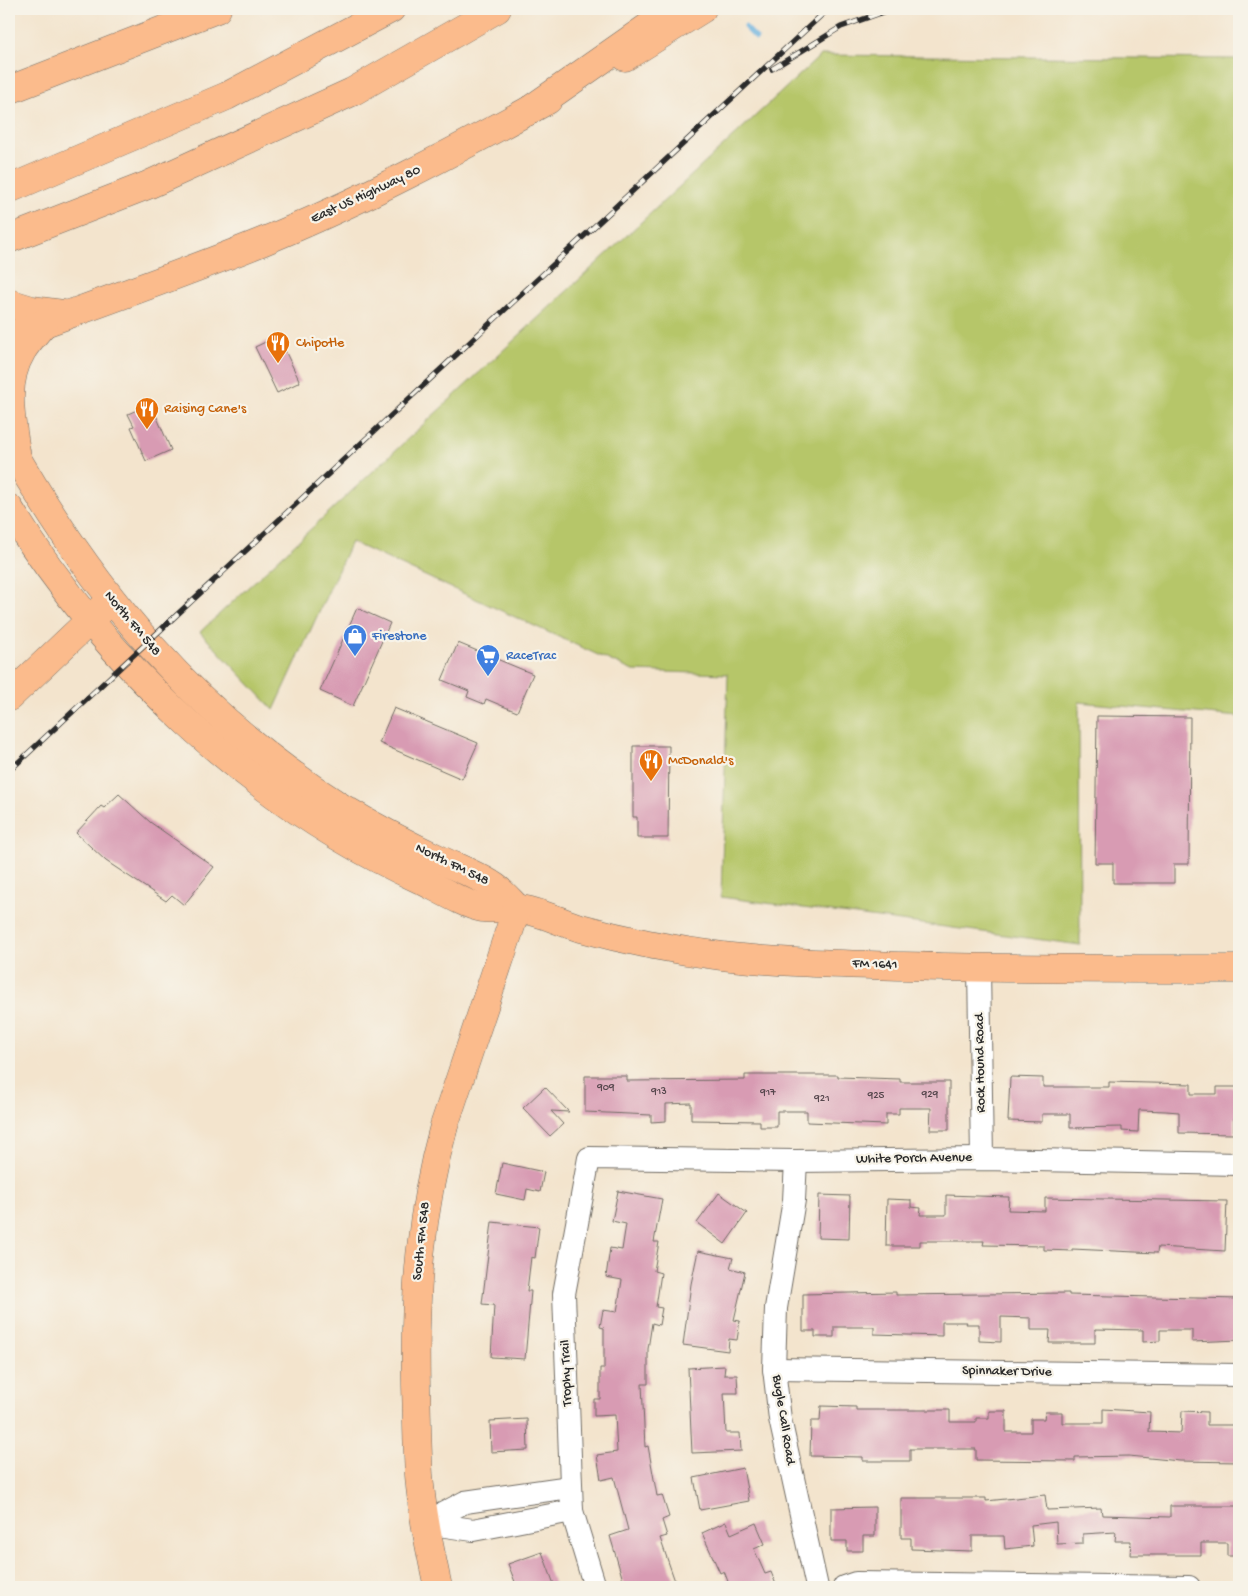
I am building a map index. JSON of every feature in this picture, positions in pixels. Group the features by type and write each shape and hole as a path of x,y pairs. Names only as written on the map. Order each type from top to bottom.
{"main road":[{"path":"9,90 216,9"},
{"path":"9,189 227,96 392,9"},
{"path":"13,238 148,185 352,92 498,9"},
{"path":"527,112 674,9"},
{"name":"East US Highway 80","path":"9,336 264,241 342,207 439,160 611,66 702,9"},
{"path":"9,303 56,318 22,350 11,378 10,405 13,451"},
{"name":"North FM 548","path":"13,451 111,601 146,643 199,697 271,757 364,820 492,885 517,908"},
{"name":"North FM 548","path":"9,508 51,570 91,620 144,679 182,718 256,780 307,816 381,860 482,908 517,908"},
{"path":"9,697 111,601"},
{"name":"FM 1641","path":"517,908 598,932 720,955 820,963 979,968 1239,969"},
{"name":"South FM 548","path":"438,1587 425,1523 419,1476 415,1336 422,1228 434,1161 444,1126 517,908"}],"street":[{"name":"Rock Hound Road","path":"979,968 982,1159"},
{"name":"White Porch Avenue","path":"588,1158 796,1161 982,1159 1239,1164"},
{"name":"Trophy Trail","path":"588,1158 564,1294 572,1511 595,1587"},
{"name":"Bugle Call Road","path":"796,1161 794,1200 776,1308 774,1369 780,1419 817,1587"},
{"name":"Spinnaker Drive","path":"774,1369 1239,1376"},
{"path":"425,1523 465,1502 570,1487"},
{"path":"425,1523 473,1530 572,1511"},
{"path":"844,1587 856,1583 1189,1587"}],"green space":[{"path":"821,55 1239,59 1239,717 1079,702 1080,945 721,897 728,674 633,671 351,542 274,710 200,632"}],"building":[{"name":"Chipotle","path":"278,336 300,382 277,393 255,347"},
{"name":"Raising Cane's","path":"148,405 149,408 152,406 171,450 146,461 131,427 134,426 128,414"},
{"name":"Firestone","path":"357,608 390,623 353,706 320,691"},
{"name":"RaceTrac","path":"458,643 533,674 517,712 486,699 484,704 467,697 469,691 442,680"},
{"path":"394,708 478,743 462,779 379,743"},
{"path":"1097,716 1190,717 1189,864 1174,864 1174,883 1113,883 1113,863 1095,863"},
{"name":"McDonald's","path":"633,746 669,746 668,838 637,838 637,817 633,817"},
{"path":"119,794 150,822 214,867 184,905 172,895 166,901 106,861 76,833 101,806 104,808"},
{"path":"745,1075 838,1075 838,1077 900,1079 900,1082 949,1082 949,1130 930,1130 931,1108 899,1108 899,1114 886,1114 886,1125 807,1122 807,1111 777,1111 777,1127 760,1127 760,1121 691,1120 691,1103 666,1104 666,1121 651,1122 651,1115 585,1112 585,1076 627,1076 627,1081 745,1080"},
{"path":"1010,1077 1043,1078 1043,1087 1109,1087 1109,1082 1191,1084 1191,1094 1217,1094 1217,1087 1239,1087 1239,1118 1234,1118 1234,1134 1179,1133 1179,1112 1166,1111 1139,1110 1138,1132 1122,1131 1122,1127 1070,1128 1070,1114 1042,1114 1042,1122 1008,1121"},
{"path":"545,1087 569,1112 551,1111 563,1124 550,1136 523,1108"},
{"path":"502,1163 544,1172 540,1192 527,1189 525,1200 496,1194"},
{"path":"618,1191 662,1199 654,1242 659,1242 654,1271 661,1273 656,1307 662,1308 659,1325 652,1323 648,1349 648,1384 642,1384 645,1447 648,1446 657,1496 662,1495 669,1517 662,1520 667,1536 660,1538 677,1587 647,1587 645,1584 625,1587 610,1536 628,1530 614,1477 601,1480 597,1455 617,1452 615,1415 594,1416 594,1399 600,1399 600,1368 604,1368 604,1328 600,1327 603,1310 617,1312 622,1280 606,1277 610,1248 622,1250 626,1224 612,1221"},
{"path":"719,1193 747,1213 725,1244 697,1223"},
{"path":"819,1195 850,1196 849,1239 818,1238"},
{"path":"946,1195 1009,1197 1008,1210 1045,1211 1045,1198 1227,1201 1225,1251 1158,1247 1157,1253 1072,1249 1072,1251 1044,1250 1044,1246 983,1245 984,1241 920,1241 920,1246 886,1246 887,1199 911,1200 911,1207 921,1208 920,1215 946,1215"},
{"path":"492,1222 539,1227 535,1258 531,1257 527,1291 531,1291 525,1359 491,1357 494,1305 482,1304"},
{"path":"698,1251 733,1258 730,1268 745,1272 734,1320 740,1321 737,1340 729,1339 728,1351 683,1345 691,1284"},
{"path":"896,1292 896,1295 1069,1293 1069,1295 1239,1299 1239,1340 1192,1342 1192,1330 1160,1330 1160,1341 1143,1342 1143,1330 1095,1329 1095,1343 1049,1343 1050,1330 1031,1330 1031,1318 1001,1317 1001,1342 979,1341 979,1324 966,1324 967,1322 942,1322 942,1336 874,1334 874,1327 834,1327 834,1337 815,1337 815,1331 803,1331 803,1294"},
{"path":"725,1366 724,1375 737,1375 738,1393 724,1393 726,1433 740,1433 741,1451 692,1453 688,1368"},
{"path":"821,1406 856,1407 856,1410 950,1410 950,1422 976,1422 976,1418 989,1418 989,1411 1006,1411 1006,1432 1031,1432 1031,1419 1044,1419 1045,1412 1062,1412 1062,1423 1103,1423 1103,1409 1150,1412 1149,1432 1181,1433 1182,1411 1207,1412 1207,1425 1239,1425 1239,1462 1180,1461 1129,1456 1075,1457 1075,1461 976,1460 976,1449 910,1449 910,1461 863,1461 863,1457 810,1456 811,1421 820,1421"},
{"path":"527,1419 528,1450 491,1452 490,1421"},
{"path":"743,1468 749,1501 700,1510 694,1478"},
{"path":"1045,1495 1047,1510 1101,1508 1102,1515 1170,1517 1170,1506 1239,1506 1239,1556 1227,1556 1227,1543 1201,1543 1201,1555 1130,1555 1131,1541 1115,1541 1116,1532 1083,1534 1083,1543 1057,1544 1056,1522 1031,1525 1033,1546 1005,1549 1004,1536 972,1536 972,1551 911,1549 911,1538 901,1538 901,1498 986,1498 986,1501"},
{"path":"875,1507 875,1536 863,1536 863,1551 847,1551 847,1541 831,1541 831,1508"},
{"path":"726,1522 731,1534 756,1523 765,1544 754,1549 765,1574 771,1572 777,1587 730,1587 724,1571 720,1573 702,1533"},
{"path":"542,1552 555,1587 517,1587 508,1564"}],"waterway":[{"path":"745,27 756,38"}],"railway":[{"path":"9,771 828,9"},
{"path":"772,69 841,27 892,9"}],"place":[{"name":"Chipotle","path":"278,364"},
{"name":"Raising Cane's","path":"147,430"},
{"name":"Firestone","path":"355,657"},
{"name":"RaceTrac","path":"488,677"},
{"name":"McDonald's","path":"651,782"}]}
